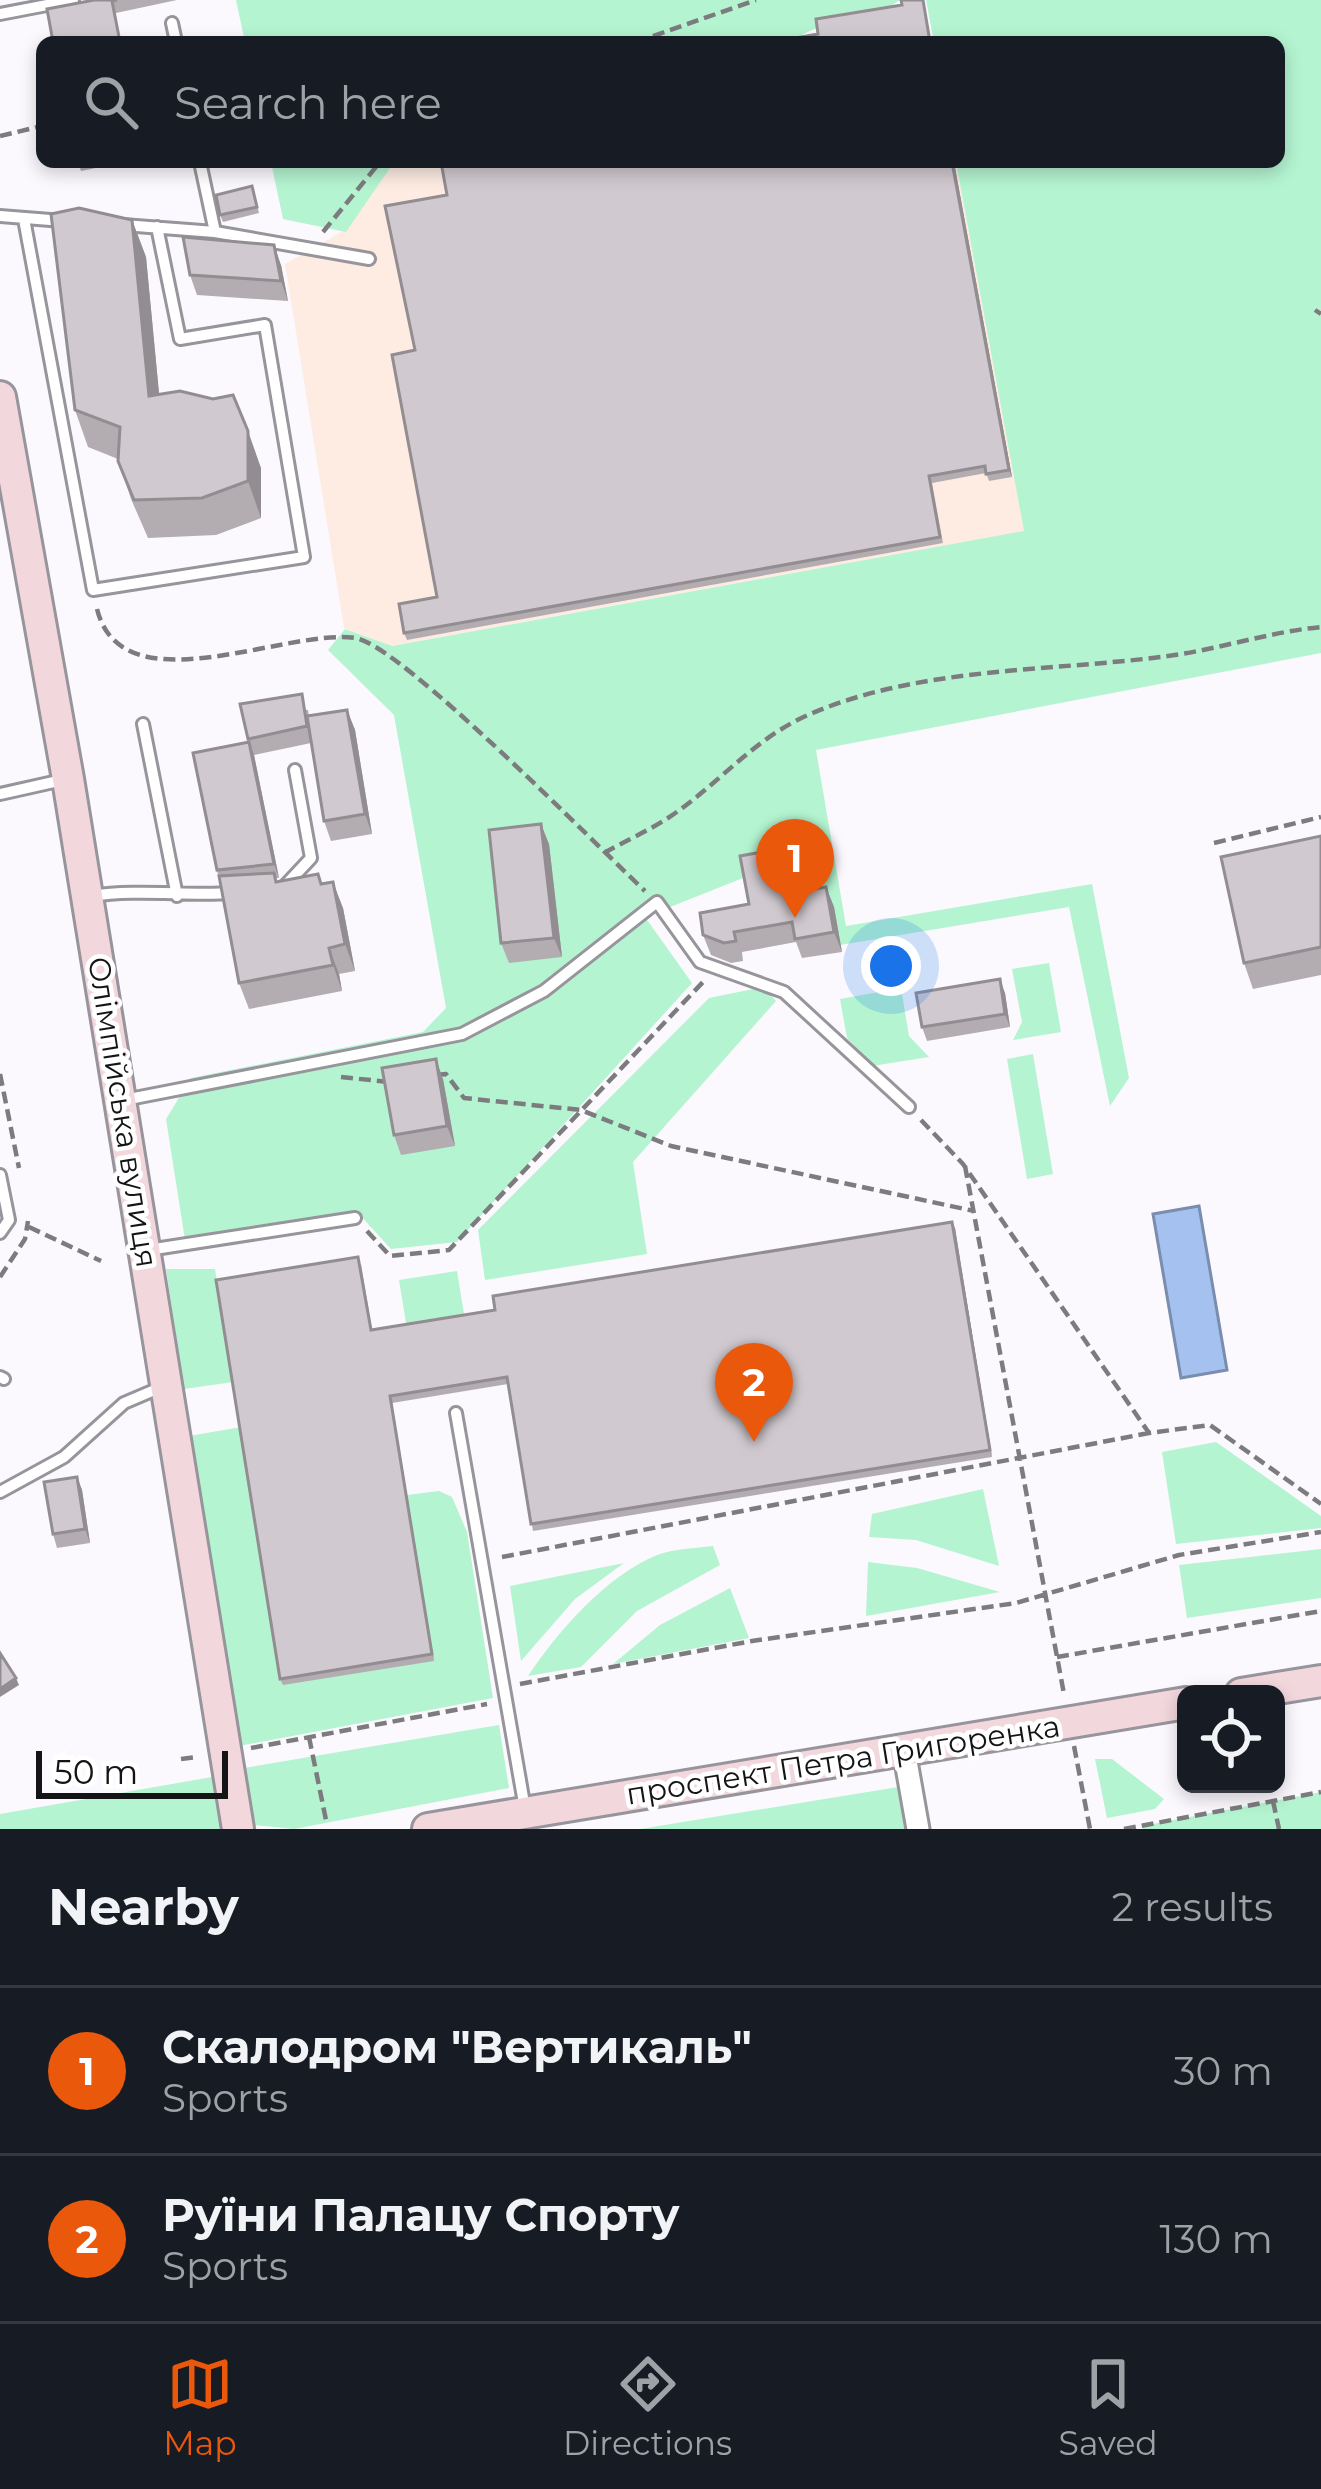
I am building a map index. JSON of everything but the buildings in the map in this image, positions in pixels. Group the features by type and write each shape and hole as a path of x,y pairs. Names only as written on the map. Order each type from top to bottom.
{"street":[{"name":"Олімпійська вулиця","path":"0,397 68,778 238,1829"},
{"path":"1285,1687 1321,1681"},
{"name":"проспект Петра Григоренка","path":"428,1829 1177,1705"},
{"path":"904,1750 918,1829"}],"lane":[{"path":"0,14 73,0"},
{"path":"172,22 175,36"},
{"path":"201,168 215,232"},
{"path":"0,216 68,221"},
{"path":"24,219 93,590 304,557 265,325 180,339 157,227"},
{"path":"113,224 215,232 370,259"},
{"path":"143,724 177,896"},
{"path":"261,891 282,890 311,858 296,770"},
{"path":"0,794 68,778"},
{"path":"87,897 127,890 177,896 240,892"},
{"path":"121,1100 426,1044 485,1025 544,991 657,902 700,962 784,992 908,1107"},
{"path":"0,1175 9,1220 0,1233"},
{"path":"145,1250 355,1218"},
{"path":"0,1492 64,1457 124,1402 167,1384"},
{"path":"456,1413 526,1813"}],"path":[{"path":"653,36 756,0"},
{"path":"0,136 36,127"},
{"path":"309,249 375,168"},
{"path":"93,590 101,625 118,646 155,662 333,638 370,642 395,658 657,902"},
{"path":"604,853 670,817 733,762 808,715 924,685 1029,667 1172,656 1264,633 1321,627"},
{"path":"1214,843 1321,817"},
{"path":"355,1218 390,1256 448,1250 714,970"},
{"path":"294,1069 379,1083 402,1080"},
{"path":"424,1077 446,1074 464,1098 581,1111 671,1146 974,1211"},
{"path":"908,1107 965,1166 1149,1433"},
{"path":"965,1166 1090,1829"},
{"path":"29,1227 101,1261"},
{"path":"502,1578 499,1557 1210,1425 1321,1504"},
{"path":"262,1745 507,1701 520,1684 1045,1594 1180,1555 1321,1532"},
{"path":"1058,1657 1321,1611"},
{"path":"516,1663 520,1684"},
{"path":"309,1737 327,1825"},
{"path":"1124,1829 1321,1792"},
{"path":"1273,1801 1279,1829"}],"shaded area":[{"path":"389,168 957,168 1025,531 391,646 344,628 285,264 343,231"}],"green space":[{"path":"236,0 900,0 873,14 801,36 244,36"},
{"path":"926,0 1321,0 1321,653 816,750 846,926 1092,884 1129,1078 1110,1106 1069,907 840,945 834,908 811,911 802,866 748,876 645,917 692,983 457,1242 391,1249 358,1213 185,1240 166,1119 191,1078 423,1032 446,1008 394,715 328,650 345,629 392,646 1024,531 957,168 1285,168 1285,36 933,36"},
{"path":"272,168 390,168 346,232 283,219"},
{"path":"1049,963 1061,1032 1013,1040 1022,1022 1012,969"},
{"path":"763,987 776,1001 633,1162 647,1254 485,1280 478,1230 709,998"},
{"path":"901,988 909,1036 929,1057 872,1066 847,1038 840,999"},
{"path":"1033,1054 1053,1174 1027,1179 1007,1059"},
{"path":"166,1269 215,1269 233,1382 184,1389"},
{"path":"457,1271 465,1320 407,1329 399,1280"},
{"path":"241,1427 434,1661 407,1495 439,1491 452,1497 467,1532 493,1698 239,1746 189,1436"},
{"path":"1216,1442 1321,1516 1321,1528 1176,1544 1162,1452"},
{"path":"983,1489 999,1566 916,1540 869,1537 872,1514"},
{"path":"713,1546 720,1565 637,1611 581,1667 528,1676 569,1623 620,1576 657,1555"},
{"path":"1321,1549 1321,1598 1187,1618 1179,1565"},
{"path":"868,1562 917,1568 1000,1592 866,1616"},
{"path":"624,1563 575,1599 521,1661 510,1586"},
{"path":"730,1588 749,1638 613,1664 660,1625"},
{"path":"499,1725 509,1788 294,1829 254,1825 244,1768"},
{"path":"1095,1759 1112,1759 1164,1799 1155,1809 1107,1818"},
{"path":"212,1777 222,1829 0,1829 0,1814"},
{"path":"898,1787 908,1829 640,1829"},
{"path":"1321,1792 1321,1829 1142,1826"}],"water":[{"path":"1199,1206 1227,1370 1181,1378 1153,1214"}],"place":[{"name":"Скалодром \"Вертикаль\"","path":"795,918"},
{"name":"Руїни Палацу Спорту","path":"754,1442"}]}
